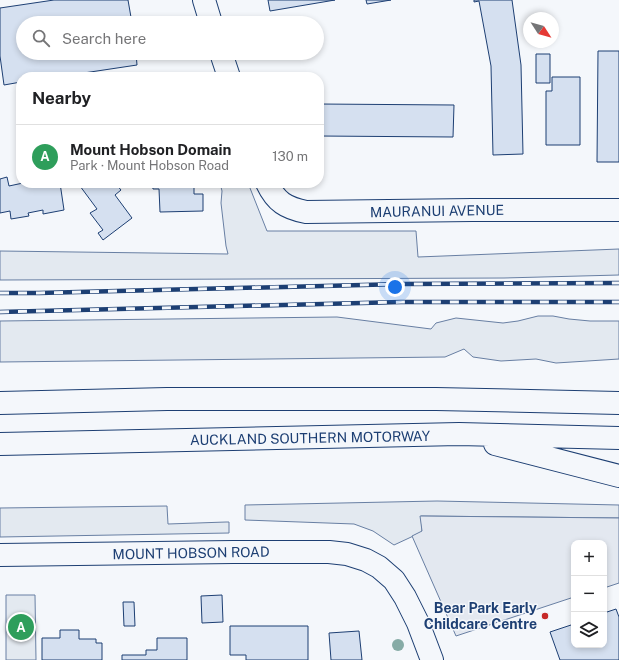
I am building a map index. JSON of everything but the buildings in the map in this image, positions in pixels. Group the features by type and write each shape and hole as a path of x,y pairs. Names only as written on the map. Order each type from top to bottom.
{"main road":[{"path":"204,0 209,16"},
{"path":"223,60 227,72"},
{"name":"MAURANUI AVENUE","path":"270,188 280,202 296,210 306,212 619,210"},
{"path":"0,403 166,399 436,399 619,403"},
{"path":"459,434 619,476"},
{"name":"AUCKLAND SOUTHERN MOTORWAY","path":"0,444 459,434 619,438"},
{"name":"MOUNT HOBSON ROAD","path":"0,555 233,552 329,552 347,554 366,560 379,567 394,580 418,622 432,660"}],"shaded area":[{"path":"221,188 250,188 267,231 416,231 418,257 619,249 619,275 504,278 0,280 0,251 228,254 221,203"},
{"path":"538,316 553,316 590,321 619,321 619,359 556,363 536,359 501,361 473,357 464,349 445,357 0,362 0,321 337,317 431,329 436,323 456,318 503,323"},
{"path":"437,501 619,505 619,518 421,516 422,532 394,545 373,531 354,524 245,520 245,505"},
{"path":"167,506 168,524 229,522 229,533 0,537 0,508"},
{"path":"420,516 619,518 619,583 607,587 607,540 571,540 571,598 456,636 412,536 422,531"},
{"path":"6,595 35,595 36,660 6,660"}],"railway":[{"path":"0,293 402,284 619,283"},
{"path":"0,312 401,302 619,302"}],"place":[{"name":"Bear Park Early Childcare Centre","path":"545,616"},
{"name":"Mount Hobson Domain","path":"21,627"}]}
